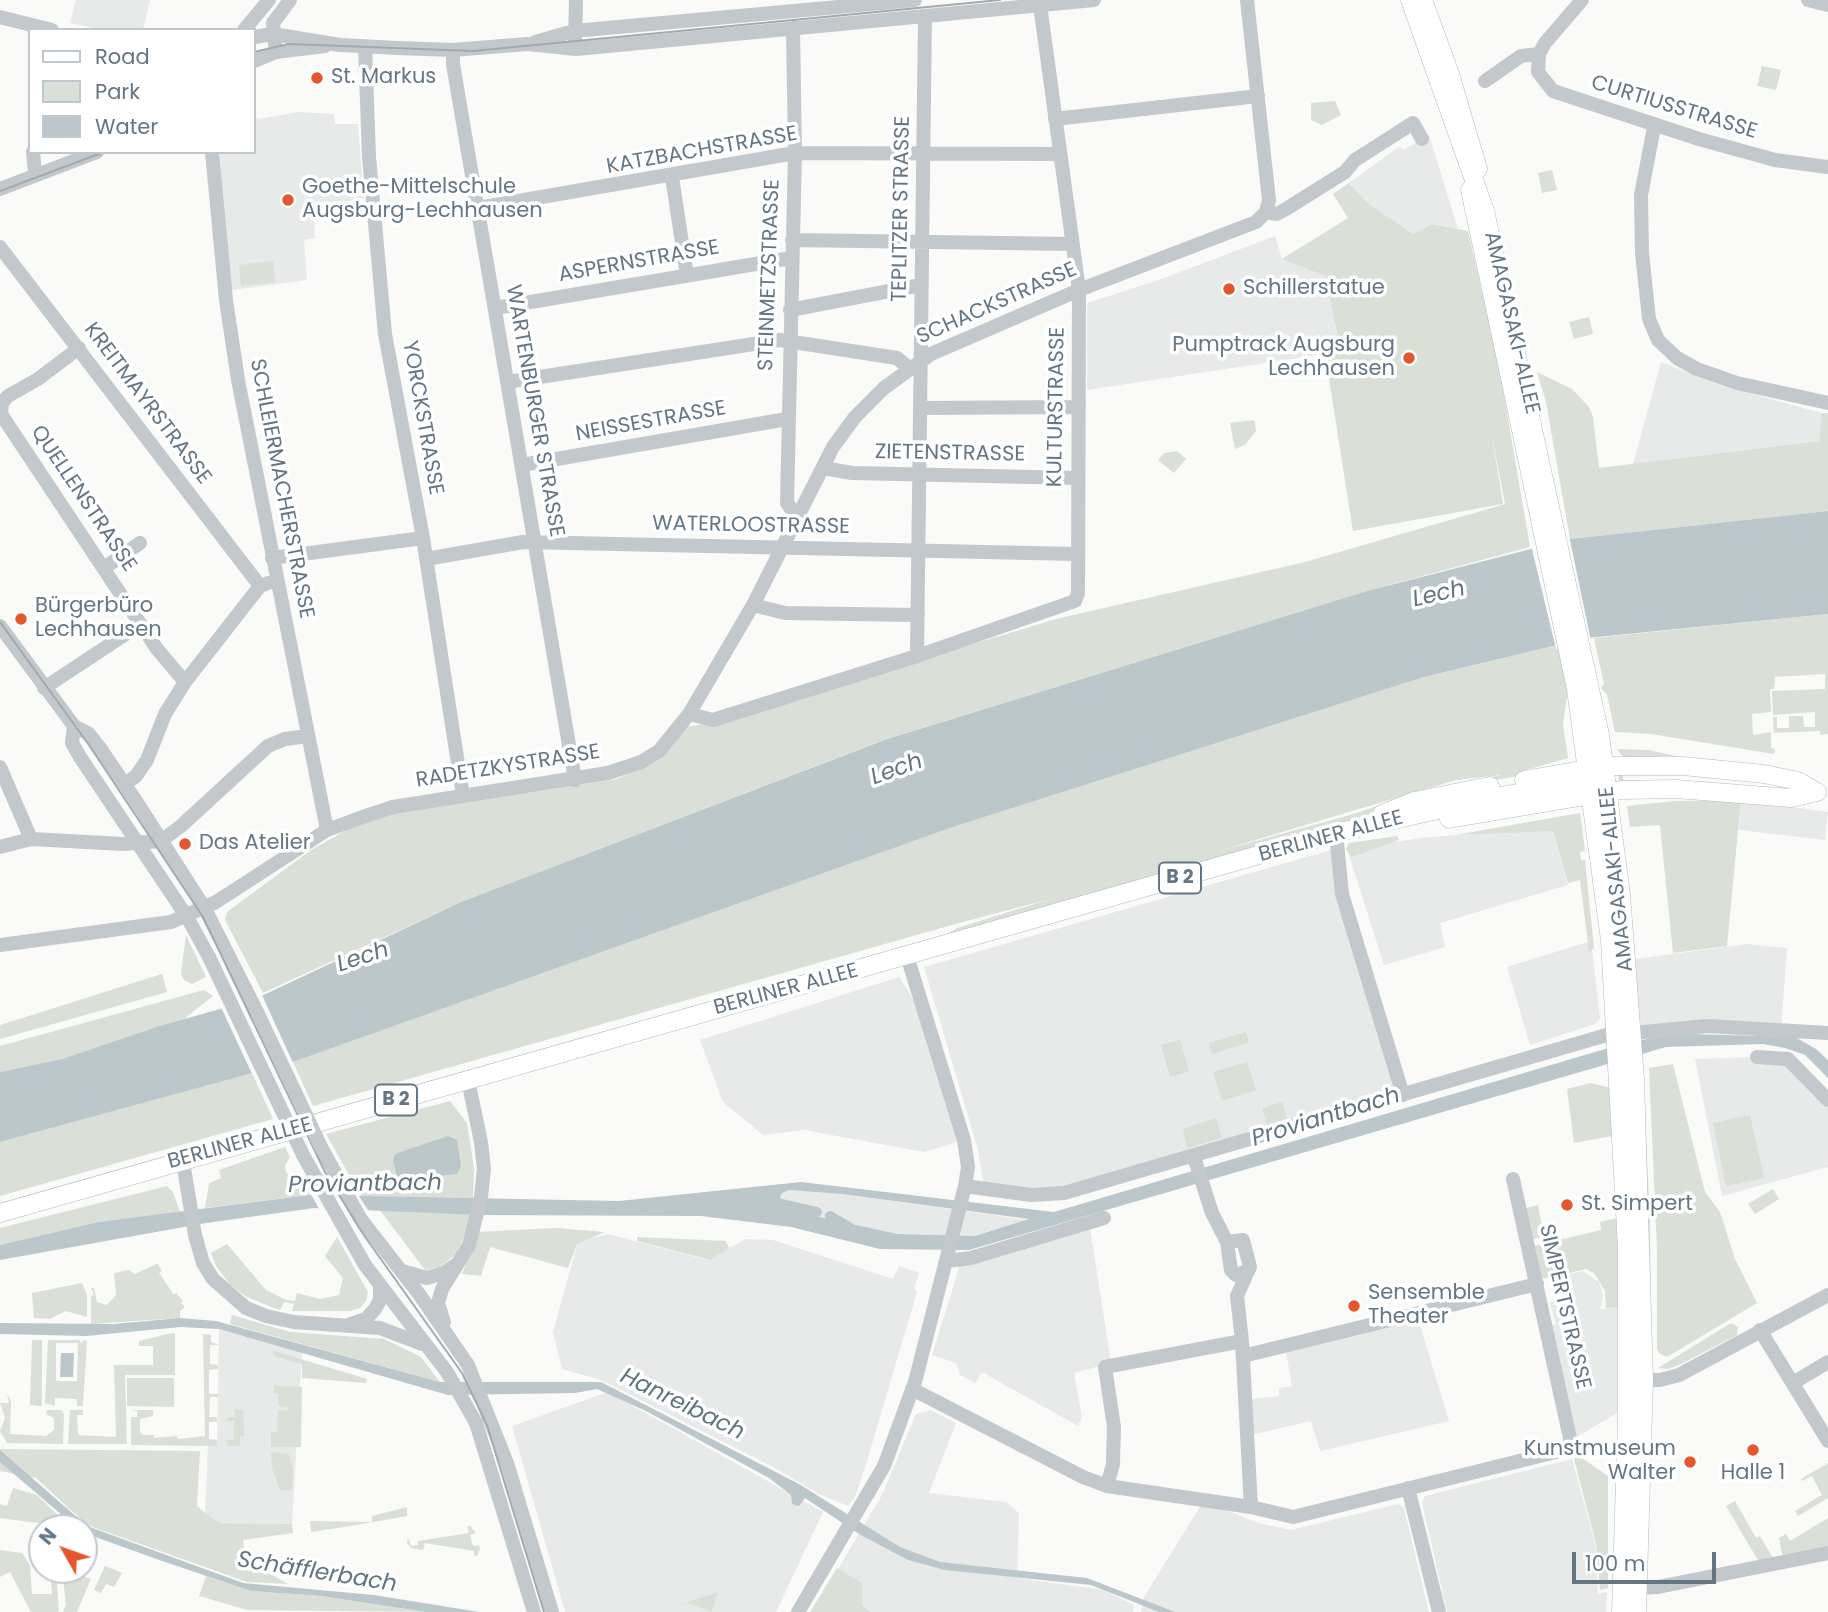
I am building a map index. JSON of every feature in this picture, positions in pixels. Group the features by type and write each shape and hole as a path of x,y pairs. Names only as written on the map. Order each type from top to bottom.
{"main road":[{"path":"1398,0 1479,211"},
{"name":"AMAGASAKI-ALLEE","path":"1410,0 1466,163 1479,211 1582,687 1621,895 1635,1380 1637,1612"},
{"path":"1423,0 1473,147 1479,211"},
{"path":"1339,833 1414,801 1596,767 1683,766 1763,774 1798,781 1822,793"},
{"path":"1623,779 1689,778 1774,785 1822,793"},
{"name":"BERLINER ALLEE","path":"0,1213 1339,833 1495,797 1575,783"},
{"path":"1339,833 1412,827 1600,794 1676,789 1791,798 1822,793"},
{"name":"AMAGASAKI-ALLEE","path":"1620,1612 1623,1532 1635,1380"}],"street":[{"path":"246,28 269,0"},
{"path":"276,52 274,22 289,0"},
{"path":"576,0 576,49"},
{"path":"527,44 574,31 915,0"},
{"path":"256,37 273,34 340,45 453,50 527,44 576,49 1094,0"},
{"path":"1247,0 1269,200 1266,212"},
{"path":"1485,81 1521,57 1539,54 1545,43 1582,0"},
{"path":"1808,0 1828,5"},
{"name":"KULTURSTRASSE","path":"917,656 1075,601 1079,290 1040,5"},
{"name":"TEPLITZER STRASSE","path":"917,656 920,408 915,364 922,242 925,16"},
{"path":"0,17 44,28"},
{"name":"STEINMETZSTRASSE","path":"793,28 795,153 787,503 798,519"},
{"path":"256,60 276,52 340,45"},
{"name":"YORCKSTRASSE","path":"365,46 368,146 386,334 423,538 463,796"},
{"name":"WARTENBURGER STRASSE","path":"453,50 453,64 575,780"},
{"name":"CURTIUSSTRASSE","path":"1539,54 1538,72 1553,91 1654,127 1775,160 1828,167"},
{"path":"1055,119 1258,96"},
{"name":"SCHACKSTRASSE","path":"689,714 753,605 833,447 855,417 915,364 1079,290 1255,222 1266,212 1277,214 1345,172 1354,160 1413,123 1422,139"},
{"path":"1654,127 1641,195 1642,253 1649,319 1658,340 1677,358 1697,369 1737,383 1828,403"},
{"name":"KATZBACHSTRASSE","path":"478,208 672,177 795,153 1060,155"},
{"path":"33,154 35,173"},
{"path":"0,189 35,173 91,154"},
{"name":"SCHLEIERMACHERSTRASSE","path":"212,154 230,329 276,580 327,830"},
{"path":"672,177 687,275"},
{"path":"792,240 1073,244"},
{"name":"KREITMAYRSTRASSE","path":"0,247 260,586"},
{"name":"ASPERNSTRASSE","path":"495,308 791,258"},
{"path":"790,310 920,285"},
{"path":"507,382 790,340 897,358 915,364"},
{"name":"QUELLENSTRASSE","path":"79,348 38,379 8,396 2,403 1,414 141,624 185,682"},
{"path":"920,408 1079,407"},
{"name":"NEISSESTRASSE","path":"522,465 788,419"},
{"name":"ZIETENSTRASSE","path":"823,468 852,473 1077,478"},
{"path":"272,558 423,538"},
{"name":"WATERLOOSTRASSE","path":"426,559 535,542 1077,554"},
{"path":"104,568 140,543"},
{"path":"125,784 136,776 147,760 165,714 185,682 260,586 276,580"},
{"path":"753,605 785,613 918,615"},
{"path":"44,688 141,624"},
{"path":"0,626 74,726 89,734 125,784 204,907 226,947 337,1179 360,1218 402,1271 468,1365 492,1418 552,1612"},
{"path":"689,714 713,720 917,656"},
{"name":"RADETZKYSTRASSE","path":"0,945 171,922 204,907 327,830 388,808 575,780 619,770 660,751 689,714"},
{"path":"74,726 72,743 186,915 209,957 303,1155 340,1222 380,1285 447,1372 476,1423 534,1612"},
{"path":"0,847 32,839 138,844 160,841 181,826 268,746 308,736"},
{"path":"0,767 32,839"},
{"path":"1339,833 1342,894 1403,1095"},
{"path":"797,1612 884,1466 912,1388 948,1257 968,1167 964,1143 906,956"},
{"path":"962,1199 1051,1195 1195,1161 1403,1095 1625,1036 1700,1026 1828,1033"},
{"path":"1757,1057 1788,1059 1828,1100"},
{"path":"446,1331 438,1303 442,1289 469,1245 481,1198 484,1169 468,1080"},
{"path":"1195,1161 1212,1213 1227,1242 1231,1270 1236,1275 1248,1271 1237,1296 1243,1349 1251,1507"},
{"path":"183,1162 203,1263 213,1279 246,1308 294,1322 349,1324 399,1333 426,1346"},
{"name":"SIMPERTSTRASSE","path":"1408,1488 1560,1451 1570,1444 1565,1408 1513,1179"},
{"path":"948,1257 971,1258 1104,1218"},
{"path":"402,1271 427,1278 444,1273 458,1263"},
{"path":"1107,1486 1113,1464 1114,1427 1105,1367 1243,1349 1537,1284"},
{"path":"349,1324 366,1319 375,1310 380,1300 380,1285"},
{"path":"1635,1380 1679,1375 1828,1296"},
{"path":"1760,1330 1828,1440"},
{"path":"1793,1383 1828,1362"},
{"path":"912,1388 1083,1477 1107,1486 1251,1507 1293,1517 1408,1488 1438,1612"},
{"path":"1623,1532 1629,1540 1629,1585 1637,1588 1658,1587 1828,1553"}],"shaded area":[{"path":"76,0 150,0 143,28 94,28 70,23"},
{"name":"Goethe-Mittelschule Augsburg-Lechhausen","path":"299,112 334,114 335,124 358,124 364,199 313,205 315,238 304,240 307,280 231,290 221,205 220,154 256,154 256,116 257,119"},
{"path":"1429,135 1458,229 1433,224 1413,234 1367,204 1349,183 1400,146 1403,150"},
{"path":"1275,236 1282,259 1325,276 1338,339 1323,341 1325,354 1087,390 1087,303 1159,280"},
{"path":"1661,362 1720,385 1822,413 1819,441 1633,464"},
{"path":"1741,800 1828,812 1825,840 1739,830"},
{"path":"1553,831 1568,885 1440,923 1445,947 1384,965 1347,849 1428,837"},
{"path":"1331,850 1338,896 1401,1093 1051,1195 984,1186 978,1150 924,967"},
{"path":"1591,941 1600,1018 1595,1024 1530,1045 1507,967"},
{"path":"1747,944 1787,948 1781,1029 1641,1032 1635,959"},
{"path":"899,977 923,1014 964,1140 924,1152 804,1130 763,1135 723,1102 700,1040"},
{"path":"1782,1056 1828,1100 1828,1167 1722,1196 1695,1059"},
{"path":"789,1190 842,1194 1030,1220 974,1236 898,1234 783,1209 778,1203 782,1193"},
{"path":"1090,1228 1111,1363 1074,1373 1082,1417 1078,1426 982,1372 975,1383 960,1375 956,1363 932,1355 960,1265"},
{"path":"608,1234 707,1260 746,1239 773,1240 893,1279 899,1266 919,1273 914,1288 917,1292 867,1461 855,1497 848,1506 819,1494 771,1466 601,1380 562,1369 553,1332 578,1242"},
{"path":"1583,1271 1599,1282 1603,1295 1600,1309 1620,1307 1620,1411 1577,1437 1551,1326 1556,1324 1550,1303 1562,1296 1558,1277"},
{"path":"1417,1315 1449,1421 1320,1451 1311,1421 1246,1436 1245,1400 1279,1396 1279,1388 1292,1386 1285,1347"},
{"path":"219,1329 302,1352 292,1524 220,1523 205,1513 208,1446 217,1446"},
{"path":"608,1392 823,1512 776,1612 565,1612 512,1426"},
{"path":"930,1410 956,1423 929,1493 1006,1502 1019,1513 1017,1578 1104,1590 1134,1605 1133,1612 870,1612 862,1605 862,1584 838,1569 882,1495 916,1414"},
{"path":"1572,1459 1596,1547 1598,1594 1607,1592 1606,1612 1447,1612 1422,1503 1425,1496"},
{"path":"1398,1504 1404,1508 1429,1612 1141,1612 1144,1597 1201,1505 1216,1506 1258,1523 1291,1530"}],"green space":[{"path":"1762,66 1781,70 1776,90 1757,86"},
{"path":"1335,101 1341,115 1322,125 1311,120 1311,103"},
{"path":"1552,170 1557,190 1542,193 1538,173"},
{"path":"1349,183 1367,203 1413,234 1432,224 1468,231 1499,366 1530,547 1367,591 886,739 461,902 263,993 225,920 227,912 311,850 357,824 396,813 617,779 646,766 663,754 687,727 714,722 1056,619 1305,562 1505,504 1492,437 1503,504 1353,531 1323,341 1338,338 1325,276 1282,259 1348,218 1333,194"},
{"path":"273,261 275,282 241,286 239,265"},
{"path":"1589,317 1593,334 1574,339 1569,322"},
{"path":"1537,372 1572,389 1589,407 1593,417 1599,468 1819,441 1822,413 1828,413 1828,511 1570,539 1546,402"},
{"path":"1254,420 1256,431 1245,445 1235,449 1230,423"},
{"path":"1177,451 1186,459 1174,473 1158,460 1164,453"},
{"path":"1828,614 1828,734 1820,735 1820,731 1774,733 1773,717 1777,717 1777,728 1789,728 1789,716 1803,716 1804,727 1815,727 1815,712 1773,715 1772,691 1825,689 1825,674 1775,677 1774,689 1770,689 1771,712 1752,714 1753,735 1771,732 1771,748 1775,749 1774,754 1651,734 1615,732 1607,695 1601,688 1604,684 1594,638"},
{"path":"1559,645 1568,690 1563,725 1568,758 1519,772 1569,763 1553,770 1483,782 946,935 957,928 1047,900 959,923 313,1106 293,1062 953,827 1424,677","holes":["1501,775 1421,792 1350,815 1219,851 1456,780"]},
{"path":"1617,749 1649,750 1676,756 1623,757"},
{"path":"1741,800 1727,946 1673,953 1660,825 1630,827 1627,806 1676,801"},
{"path":"1580,813 1585,851 1580,852 1581,860 1585,860 1594,948 1589,952 1580,880 1568,883 1553,831 1455,835"},
{"path":"1397,836 1399,840 1352,857 1346,849 1349,843"},
{"path":"186,935 206,977 192,984 184,980 181,974"},
{"path":"162,974 167,992 0,1039 0,1025"},
{"path":"204,990 213,996 184,1019 62,1059 0,1072 0,1046"},
{"path":"1246,1032 1249,1042 1212,1054 1209,1043"},
{"path":"1180,1040 1189,1071 1170,1077 1161,1045"},
{"path":"1247,1062 1256,1090 1222,1101 1213,1072"},
{"path":"1673,1064 1705,1192 1720,1212 1735,1259 1757,1303 1667,1357 1657,1349 1657,1249 1649,1068"},
{"path":"252,1073 273,1119 0,1196 0,1142"},
{"path":"1590,1083 1611,1088 1612,1136 1574,1143 1567,1089"},
{"path":"1643,1084 1650,1218 1651,1341"},
{"path":"450,1101 467,1123 474,1168 473,1199 464,1237 455,1255 440,1267 425,1270 370,1197 361,1196 326,1134"},
{"path":"1282,1102 1287,1119 1267,1124 1262,1108"},
{"path":"1750,1115 1764,1178 1726,1186 1713,1123"},
{"path":"1216,1118 1222,1138 1187,1148 1183,1129"},
{"path":"285,1147 290,1157 285,1165 286,1172 292,1179 300,1178 310,1195 205,1208 209,1183 221,1178 219,1170"},
{"path":"167,1186 173,1192 180,1212 98,1222 0,1245 0,1228"},
{"path":"1773,1189 1779,1199 1755,1214 1748,1204"},
{"path":"1538,1205 1544,1237 1533,1239 1526,1208"},
{"path":"1618,1218 1620,1307 1606,1308 1605,1291 1594,1273 1586,1269 1557,1276 1550,1242 1601,1230 1600,1222"},
{"path":"555,1228 605,1232 577,1244 568,1268 490,1247 481,1276 462,1274 477,1232"},
{"path":"337,1237 368,1292 366,1301 360,1308 351,1311 292,1311 294,1304 284,1302 280,1310 271,1307 245,1296 230,1285 216,1266 211,1253 227,1244 266,1290 286,1300 295,1301 297,1293 320,1299 339,1295 343,1278 325,1256"},
{"path":"637,1237 726,1241 729,1248 710,1260 637,1241"},
{"path":"1546,1243 1554,1276 1541,1279 1535,1246"},
{"path":"156,1264 174,1295 176,1293 183,1301 181,1303 185,1307 180,1311 180,1318 91,1324 91,1296 94,1295 91,1288 94,1288 97,1302 107,1305 116,1295 114,1273 128,1270 135,1274"},
{"path":"82,1283 87,1295 87,1317 66,1311 50,1319 34,1318 32,1293"},
{"path":"232,1315 290,1332 384,1339 421,1357 440,1382 230,1324"},
{"path":"1731,1323 1738,1327 1737,1335 1681,1364 1668,1369 1658,1368"},
{"path":"175,1333 175,1375 125,1375 127,1444 68,1444 70,1410 83,1410 83,1415 77,1415 78,1435 116,1437 114,1365 153,1365 153,1346 139,1346 139,1341"},
{"path":"203,1334 211,1335 211,1342 219,1345 210,1345 210,1364 218,1365 218,1369 209,1370 209,1394 218,1394 218,1397 210,1397 209,1417 217,1417 217,1422 209,1422 209,1439 217,1440 217,1446 131,1445 131,1417 137,1417 137,1411 131,1410 153,1410 153,1416 140,1419 140,1432 143,1435 154,1435 154,1438 177,1436 178,1439 205,1436"},
{"path":"32,1340 42,1340 42,1406 30,1405"},
{"path":"48,1340 80,1340 81,1344 83,1340 87,1341 83,1406 77,1406 77,1399 55,1398 55,1406 45,1403","holes":["56,1343 78,1343 77,1381 56,1381"]},
{"path":"274,1351 367,1379 366,1383 302,1378 302,1364 273,1356"},
{"path":"127,1378 174,1378 174,1407 127,1406"},
{"path":"274,1386 302,1387 301,1447 271,1447 271,1432 277,1432 278,1410 287,1411 288,1407 278,1406 278,1393 273,1393"},
{"path":"7,1393 11,1402 10,1434 46,1436 54,1430 54,1418 46,1414 47,1410 61,1410 64,1414 63,1444 7,1443 0,1431 5,1418 0,1403 9,1403"},
{"path":"235,1409 243,1411 244,1436 240,1436 240,1446 227,1446 227,1440 234,1439 234,1421 227,1421 228,1417 235,1417"},
{"path":"0,1449 200,1451 197,1506 205,1513 220,1523 292,1524 293,1533 243,1540 246,1570 271,1574 288,1584 247,1582 98,1529 98,1514 75,1514 36,1478 0,1471"},
{"path":"271,1452 289,1454 293,1470 292,1490 280,1490 272,1468"},
{"path":"1579,1456 1608,1476 1608,1588 1600,1590 1596,1544 1574,1459"},
{"path":"1828,1463 1828,1498 1798,1516 1795,1511 1822,1495 1812,1476 1802,1481 1801,1479"},
{"path":"13,1488 37,1495 57,1514 28,1514 28,1522 0,1518 0,1504 7,1506"},
{"path":"1735,1501 1756,1538 1760,1536 1773,1558 1759,1562 1726,1506"},
{"path":"407,1507 407,1516 356,1525 311,1532 310,1521 372,1522 372,1516"},
{"path":"1828,1518 1828,1549 1783,1559 1779,1538 1786,1534 1790,1541"},
{"path":"470,1526 476,1533 470,1535 473,1546 479,1545 480,1549 477,1556 474,1556 474,1551 425,1543 423,1550 411,1548 407,1543 408,1537 411,1546 418,1545 418,1541 469,1533 467,1527"},
{"path":"0,1550 22,1553 28,1562 28,1584 31,1584 32,1594 52,1594 51,1584 57,1584 59,1612 31,1612 10,1572 0,1577"},
{"path":"105,1566 122,1573 114,1587 106,1584 101,1593 94,1590"},
{"path":"837,1568 862,1583 862,1605 870,1612 810,1612"},
{"path":"206,1576 251,1591 321,1596 426,1612 247,1610 199,1596"},
{"path":"64,1584 89,1584 77,1612 63,1612 66,1605"},
{"path":"718,1592 711,1612 688,1603 679,1605"}],"water":[{"name":"Lech","path":"1828,511 1828,614 1587,638 1424,677 953,827 293,1062 0,1142 0,1072 62,1059 160,1026 255,999 461,902 887,739 1367,591 1570,539"},
{"path":"1691,1034 1795,1037 1816,1049 1828,1060 1828,1078 1805,1055 1785,1048 1763,1044 1666,1047 969,1250 880,1249 791,1227 701,1216 480,1215 314,1208 206,1223 0,1260 0,1245 98,1222 310,1195 619,1201 801,1182 1054,1212 1605,1049 1651,1038","holes":["789,1190 842,1194 1029,1219 975,1236 898,1234 783,1209 778,1203 782,1193"]},
{"path":"448,1136 457,1140 461,1166 457,1174 403,1179 397,1176 393,1160 395,1154"},
{"path":"180,1318 216,1321 440,1382 601,1382 799,1484 900,1547 940,1562 1087,1578 1175,1612 1159,1612 1091,1585 945,1570 908,1560 859,1534 805,1498 799,1506 792,1504 791,1495 769,1478 646,1411 597,1389 575,1393 448,1395 219,1329 181,1327 86,1336 0,1334 0,1323 114,1324"},
{"path":"61,1353 74,1353 73,1377 60,1377"},
{"path":"0,1450 73,1514 61,1514 0,1462"},
{"path":"98,1530 243,1583 374,1595 479,1612 426,1612 321,1596 251,1591 98,1538"}],"pier":[{"path":"1569,535 1591,641 1556,649 1531,545"},
{"path":"261,993 294,1065 253,1076 220,1005"},
{"path":"309,1191 357,1193 371,1215 321,1212"}],"waterway":[{"name":"Proviantbach","path":"767,1208 778,1203 817,1212"},
{"name":"Proviantbach","path":"830,1216 849,1227"}],"tunnel":[{"path":"1592,782 1623,779"}],"tram line":[{"path":"256,52 289,44 473,51 1000,0"},
{"path":"0,191 99,154"},
{"path":"0,622 89,745 203,917 325,1172 363,1234 462,1373 487,1425 544,1612"}],"place":[{"name":"St. Markus","path":"317,78"},
{"name":"Goethe-Mittelschule Augsburg-Lechhausen","path":"288,200"},
{"name":"Schillerstatue","path":"1229,289"},
{"name":"Pumptrack Augsburg Lechhausen","path":"1409,358"},
{"name":"Bürgerbüro Lechhausen","path":"21,619"},
{"name":"Das Atelier","path":"185,844"},
{"name":"St. Simpert","path":"1567,1205"},
{"name":"Sensemble Theater","path":"1354,1306"},
{"name":"Halle 1","path":"1753,1450"},
{"name":"Kunstmuseum Walter","path":"1690,1462"}],"water label":[{"name":"Hanreibach","path":"682,1405"},
{"name":"Schäfflerbach","path":"317,1573"}]}
